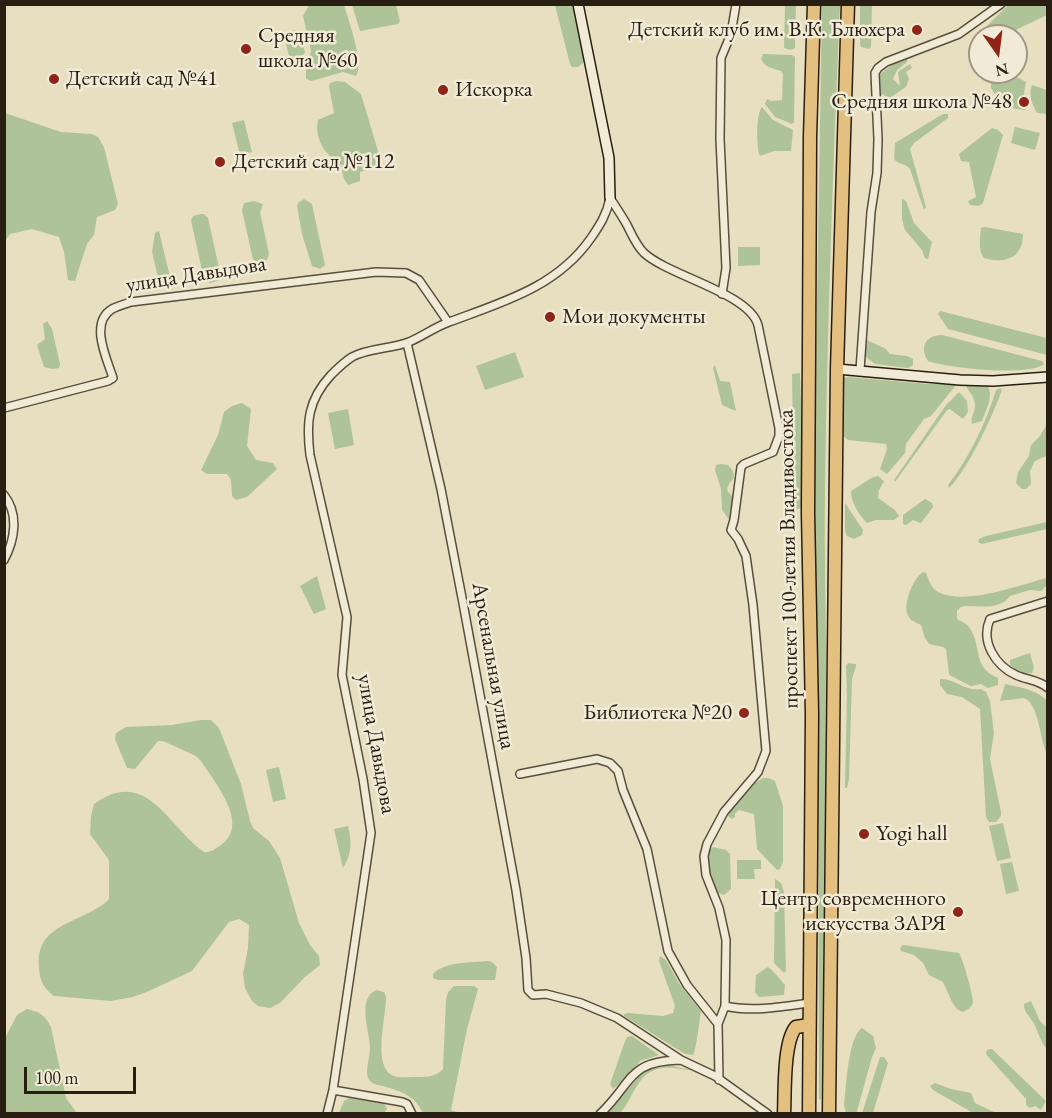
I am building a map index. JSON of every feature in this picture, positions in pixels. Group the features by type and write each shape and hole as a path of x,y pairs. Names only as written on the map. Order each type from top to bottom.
{"highway":[{"name":"проспект 100-летия Владивостока","path":"809,1113 812,692 808,372 810,137 814,4"},
{"name":"проспект 100-летия Владивостока","path":"829,1113 837,369 848,4"},
{"path":"784,1113 785,1076 791,1035 796,1027 809,1025"}],"main road":[{"name":"улица Давыдова","path":"578,4 609,158 610,198"},
{"path":"837,369 960,380 993,381 1047,377"}],"street":[{"path":"722,294 726,267 720,140 721,58 731,34 736,4"},
{"path":"860,370 871,212 877,173 875,73 886,62 959,34 1001,4"},
{"path":"610,198 645,255 722,294 751,312 758,322 779,428 779,436 773,452 744,464 740,471 734,520 730,530 744,548 748,572 757,638 766,751 758,772 724,812 707,844 704,865 725,931 724,1006 718,1024 719,1080"},
{"name":"улица Давыдова","path":"327,1113 333,1090 371,832 342,675 347,617 313,472 308,440 310,407 316,394 345,362 353,357 406,343 448,322 509,300 546,282 583,249 603,221 610,198"},
{"name":"улица Давыдова","path":"4,408 113,378 101,334 102,323 106,314 131,302 323,277 396,271 412,275 419,280 448,322"},
{"name":"Арсенальная улица","path":"406,343 424,411 463,603 516,890 526,958 528,990 533,995 546,994 601,1010 681,1060"},
{"path":"4,495 12,508 14,520 12,544 4,560"},
{"path":"1046,683 1017,676 1000,665 988,644 987,628 990,619 1047,602"},
{"path":"520,774 597,759 610,763 618,771 647,849 668,951 687,985 718,1024"},
{"path":"724,1006 737,1009 809,1003"},
{"path":"600,1113 640,1068 663,1061 681,1060 702,1069 768,1113"},
{"path":"333,1090 402,1102 407,1104 412,1113"}],"green space":[{"path":"840,4 826,433 825,824 821,1099 819,1100 818,656 814,479 822,5"},
{"path":"309,5 344,5 357,52 356,76 343,72 311,81 306,79 306,68 311,51 303,16"},
{"path":"352,5 396,5 400,21 398,24 360,31"},
{"path":"555,5 573,5 584,56 584,62 578,67 572,67 570,64"},
{"path":"785,5 796,5 795,48 791,50 784,48"},
{"path":"860,5 872,5 871,47 869,49 861,47 860,44"},
{"path":"1008,5 1047,5 1047,15 1028,24 989,24"},
{"path":"295,30 300,32 305,52 303,55 292,58 289,56 284,36"},
{"path":"763,54 795,57 794,122 792,124 775,117 765,104 767,99 782,100 783,74 765,64 761,59"},
{"path":"908,57 907,62 897,70 893,79 900,86 898,72 910,64 912,68 906,72 909,79 906,87 888,99 883,94 879,97 878,107 879,75 898,60"},
{"path":"345,82 361,94 381,161 378,167 360,172 360,181 348,185 341,166 322,146 317,128 318,120 334,113 329,86 330,83"},
{"path":"991,84 1026,84 1024,93 1027,107 1025,110 1003,107 991,88"},
{"path":"1032,85 1047,90 1047,114 1037,113 1032,103"},
{"path":"762,107 773,120 793,130 791,151 774,151 760,156 757,130"},
{"path":"5,113 61,132 92,134 98,137 104,147 118,204 115,210 97,217 94,235 87,244 75,281 68,280 64,252 59,237 32,229 10,234 5,241"},
{"path":"943,114 948,114 948,118 914,143 910,149 926,207 924,210 910,169 894,159 895,143"},
{"path":"244,120 252,152 240,155 232,123"},
{"path":"1015,127 1040,133 1035,150 1011,143"},
{"path":"992,128 1003,135 983,203 979,206 970,205 968,201 976,197 969,162 961,161 959,154"},
{"path":"304,199 312,204 325,265 320,269 312,266 302,234 297,206"},
{"path":"902,199 906,201 914,223 932,242 928,259 905,230 902,219"},
{"path":"254,201 263,204 260,212 269,254 267,260 259,262 253,260 242,210 244,203"},
{"path":"201,214 208,218 221,277 218,281 210,283 204,280 191,220 193,216"},
{"path":"981,228 1023,234 1020,249 1011,258 1005,260 984,258 980,240"},
{"path":"159,231 171,281 171,286 167,288 160,286 152,252 155,233"},
{"path":"738,247 760,247 760,265 738,266"},
{"path":"940,311 1047,338 1047,355 948,329 938,314"},
{"path":"47,321 52,329 59,368 44,367 37,345 45,339 43,324"},
{"path":"942,335 1042,361 1044,364 1035,368 1006,371 952,366 928,361 924,351 926,343 932,337"},
{"path":"867,340 886,349 890,354 913,359 913,365 908,368 875,364 865,356"},
{"path":"515,352 524,377 485,390 476,366"},
{"path":"715,365 720,381 730,382 736,411 722,405 713,368"},
{"path":"800,373 804,493 803,507 794,511 789,509 787,503 793,497 794,477 786,466 793,436 792,374"},
{"path":"844,378 956,385 931,416 924,419 906,444 905,453 887,474 880,469 887,449 886,444 848,440 842,435"},
{"path":"987,384 990,398 986,411 982,421 972,424 975,404 966,386"},
{"path":"1000,388 1002,390 979,442 949,488 948,485 976,440 996,390"},
{"path":"959,392 967,401 968,412 963,419 950,409 947,410 895,482 894,480 946,405"},
{"path":"242,403 251,409 247,446 256,460 273,463 277,469 247,497 236,500 232,496 231,480 227,474 207,474 201,470 218,435 224,412"},
{"path":"348,409 354,445 335,449 328,413"},
{"path":"1047,424 1046,456 1035,461 1030,471 1031,484 1026,489 1022,489 1016,483 1018,472 1029,456 1031,445"},
{"path":"716,465 728,465 734,474 727,488 733,501 730,521 722,510 721,489 715,470"},
{"path":"878,476 884,481 878,498 895,510 899,516 894,520 876,520 867,523 856,509 851,491"},
{"path":"925,499 932,503 933,507 921,523 913,520 906,525 903,524 903,515"},
{"path":"845,503 863,530 862,535 854,539 847,536 845,531"},
{"path":"1047,522 1047,529 982,544 978,542 986,536"},
{"path":"923,572 938,592 963,597 993,593 1047,578 1047,585 1041,591 1030,590 1010,596 996,605 965,606 957,611 957,619 968,626 973,634 984,668 998,678 998,685 988,688 981,684 971,686 951,676 946,649 929,644 921,625 910,618 906,607 907,600 915,580"},
{"path":"317,576 326,609 314,614 300,586"},
{"path":"1030,653 1034,668 1032,673 1019,673 1010,665 1010,660"},
{"path":"848,663 856,664 856,666 852,679 849,779 847,788 845,788 846,666"},
{"path":"940,679 970,689 981,689 986,692 990,701 994,733 990,759 1001,812 996,822 989,822 986,817 980,709 962,697 947,694 940,685"},
{"path":"1005,684 1033,692 1047,701 1047,754 1036,714 1029,701 1024,698 1000,701"},
{"path":"211,720 219,728 241,784 250,821 253,828 269,841 280,858 299,923 310,945 319,956 320,965 280,1003 270,1008 258,1006 252,1001 245,988 243,974 248,948 249,925 239,919 229,922 192,971 149,991 111,1001 54,996 45,988 39,969 39,956 47,937 63,925 94,910 109,899 109,860 90,834 94,804 112,794 128,792 142,796 155,804 204,852 215,849 229,836 232,826 227,803 214,780 196,756 163,741 158,741 135,769 127,768 115,739 116,733 126,727 172,725"},
{"path":"279,767 286,799 273,802 266,770"},
{"path":"763,778 775,781 783,806 783,862 777,870 757,849 754,814 739,810 732,819 728,816 737,800 747,789"},
{"path":"1003,823 1011,858 997,861 989,826"},
{"path":"348,826 350,847 343,868 334,829"},
{"path":"713,847 726,850 730,854 731,889 724,895 715,892 708,873 706,854"},
{"path":"737,860 761,860 761,869 754,869 755,879 737,879"},
{"path":"1012,862 1019,891 1006,894 1000,864"},
{"path":"775,879 781,883 784,892 786,971 784,973 774,963"},
{"path":"903,945 959,953 971,992 973,1002 970,1007 962,1012 957,1009 943,982 929,975 923,963 914,955 901,951 900,948"},
{"path":"660,956 666,960 680,985 701,1011 693,1055 685,1054 624,1016 628,1013 663,1016 673,1013 675,1006 659,961"},
{"path":"488,961 497,967 495,980 438,980 433,978 433,974 444,967 459,963"},
{"path":"768,967 785,985 784,995 759,997 755,992 756,975"},
{"path":"454,986 474,986 478,989 467,1029 451,1110 461,1113 423,1113 416,1102 407,1095 375,1084 368,1078 370,1046 365,1007 370,994 376,990 384,992 386,1005 382,1052 387,1071 399,1077 429,1076 443,1069 446,999 448,992"},
{"path":"1031,1001 1040,1021 1047,1028 1047,1049 1025,1010 1024,1004"},
{"path":"27,1009 42,1015 51,1027 66,1098 77,1113 5,1113 5,1038 17,1015"},
{"path":"862,1028 873,1036 876,1048 857,1111 846,1113 844,1105 851,1052 857,1033"},
{"path":"632,1036 659,1055 640,1061 630,1075 613,1089 610,1084 625,1041 627,1037"},
{"path":"992,1049 1046,1101 1041,1110 1035,1106 1030,1108 1026,1105 1026,1099 986,1054 987,1050"},
{"path":"880,1057 884,1057 888,1063 873,1113 862,1113"},
{"path":"662,1064 691,1070 669,1067 653,1070 641,1080 620,1113 607,1114 645,1069"},
{"path":"935,1083 971,1093 975,1103 996,1113 973,1113 933,1090 930,1086"},
{"path":"349,1098 384,1103 387,1109 384,1113 339,1113 344,1101"}],"place":[{"name":"Детский клуб им. В.К. Блюхера","path":"917,30"},
{"name":"Средняя школа №60","path":"246,49"},
{"name":"Детский сад №41","path":"54,79"},
{"name":"Искорка","path":"443,90"},
{"name":"Средняя школа №48","path":"1024,102"},
{"name":"Детский сад №112","path":"220,162"},
{"name":"Мои документы","path":"550,317"},
{"name":"Библиотека №20","path":"744,713"},
{"name":"Yogi hall","path":"864,834"},
{"name":"Центр современного искусства ЗАРЯ","path":"958,912"}]}
